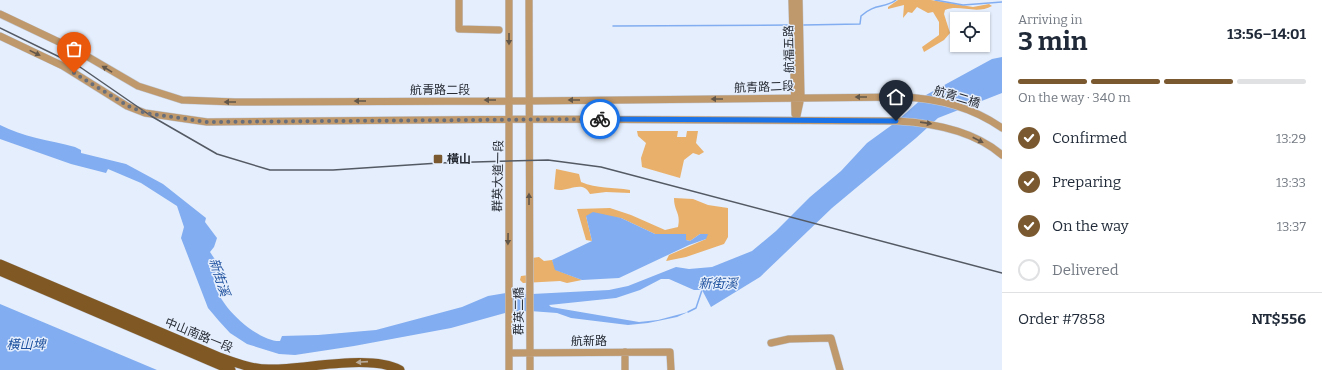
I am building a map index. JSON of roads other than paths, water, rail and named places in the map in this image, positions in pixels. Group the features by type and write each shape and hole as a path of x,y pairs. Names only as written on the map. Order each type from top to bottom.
{"main road":[{"name":"中山南路一段","path":"0,264 219,357 254,368 271,370 368,362 384,364 400,370"},
{"name":"中山南路一段","path":"0,271 232,370"}],"street":[{"path":"459,0 459,29 499,30"},
{"name":"群英大道一段","path":"508,281 510,120 509,0"},
{"path":"529,0 529,119"},
{"name":"航福五路","path":"792,0 797,98"},
{"name":"航福五路","path":"796,120 800,0"},
{"name":"航青路二段","path":"0,14 78,51 138,86 182,100 235,102 529,101 900,97"},
{"path":"0,36 63,66 128,106 145,113 207,122 529,119 916,122 940,125 972,137 1002,155"},
{"name":"航青二橋","path":"900,97 936,100 961,107 983,116 1002,128"},
{"name":"群英二橋","path":"529,119 530,352"},
{"name":"群英二橋","path":"508,281 508,353"},
{"path":"771,343 789,339 831,338 840,370"},
{"path":"530,352 530,370"},
{"path":"625,352 625,370"},
{"name":"航新路","path":"508,353 670,352 671,370"},
{"path":"508,353 509,370"}],"water":[{"name":"新街溪","path":"1002,57 1002,93 938,118 832,208 760,277 711,307 702,290 694,290 669,279 661,279 640,290 616,298 549,305 551,307 639,322 658,320 688,312 677,317 648,323 628,325 571,318 557,313 530,311 505,313 451,328 295,355 279,354 247,344 230,333 208,308 181,238 184,227 177,206 141,183 108,169 106,173 71,164 0,139 0,125 27,135 75,147 81,150 81,153 126,164 163,184 206,218 205,222 217,238 214,247 210,252 216,261 218,269 214,274 215,284 219,295 227,306 236,317 248,327 270,339 280,341 282,336 318,335 376,330 462,307 488,296 506,293 532,294 609,290 628,286 676,267 689,269 712,267 752,251 776,231 810,197 841,171 867,143 896,122 926,95 992,59"},
{"path":"593,212 621,218 655,234 686,234 686,240 690,241 700,234 708,234 706,239 689,245 619,278 582,280 555,270 552,260 592,241 586,216"},
{"name":"橫山埤","path":"0,304 157,370 0,370"}],"waterway":[{"path":"803,25 860,24 861,16 866,12 892,3 896,0"},
{"path":"935,0 963,5 1002,2"},
{"path":"613,26 791,25"},
{"name":"新街溪","path":"688,312 696,308 702,290"}],"railway":[{"path":"0,28 80,67 151,116 217,154 270,170 333,170 439,163 548,160 601,167 1002,273"}],"place":[{"name":"橫山","path":"438,159"}]}
